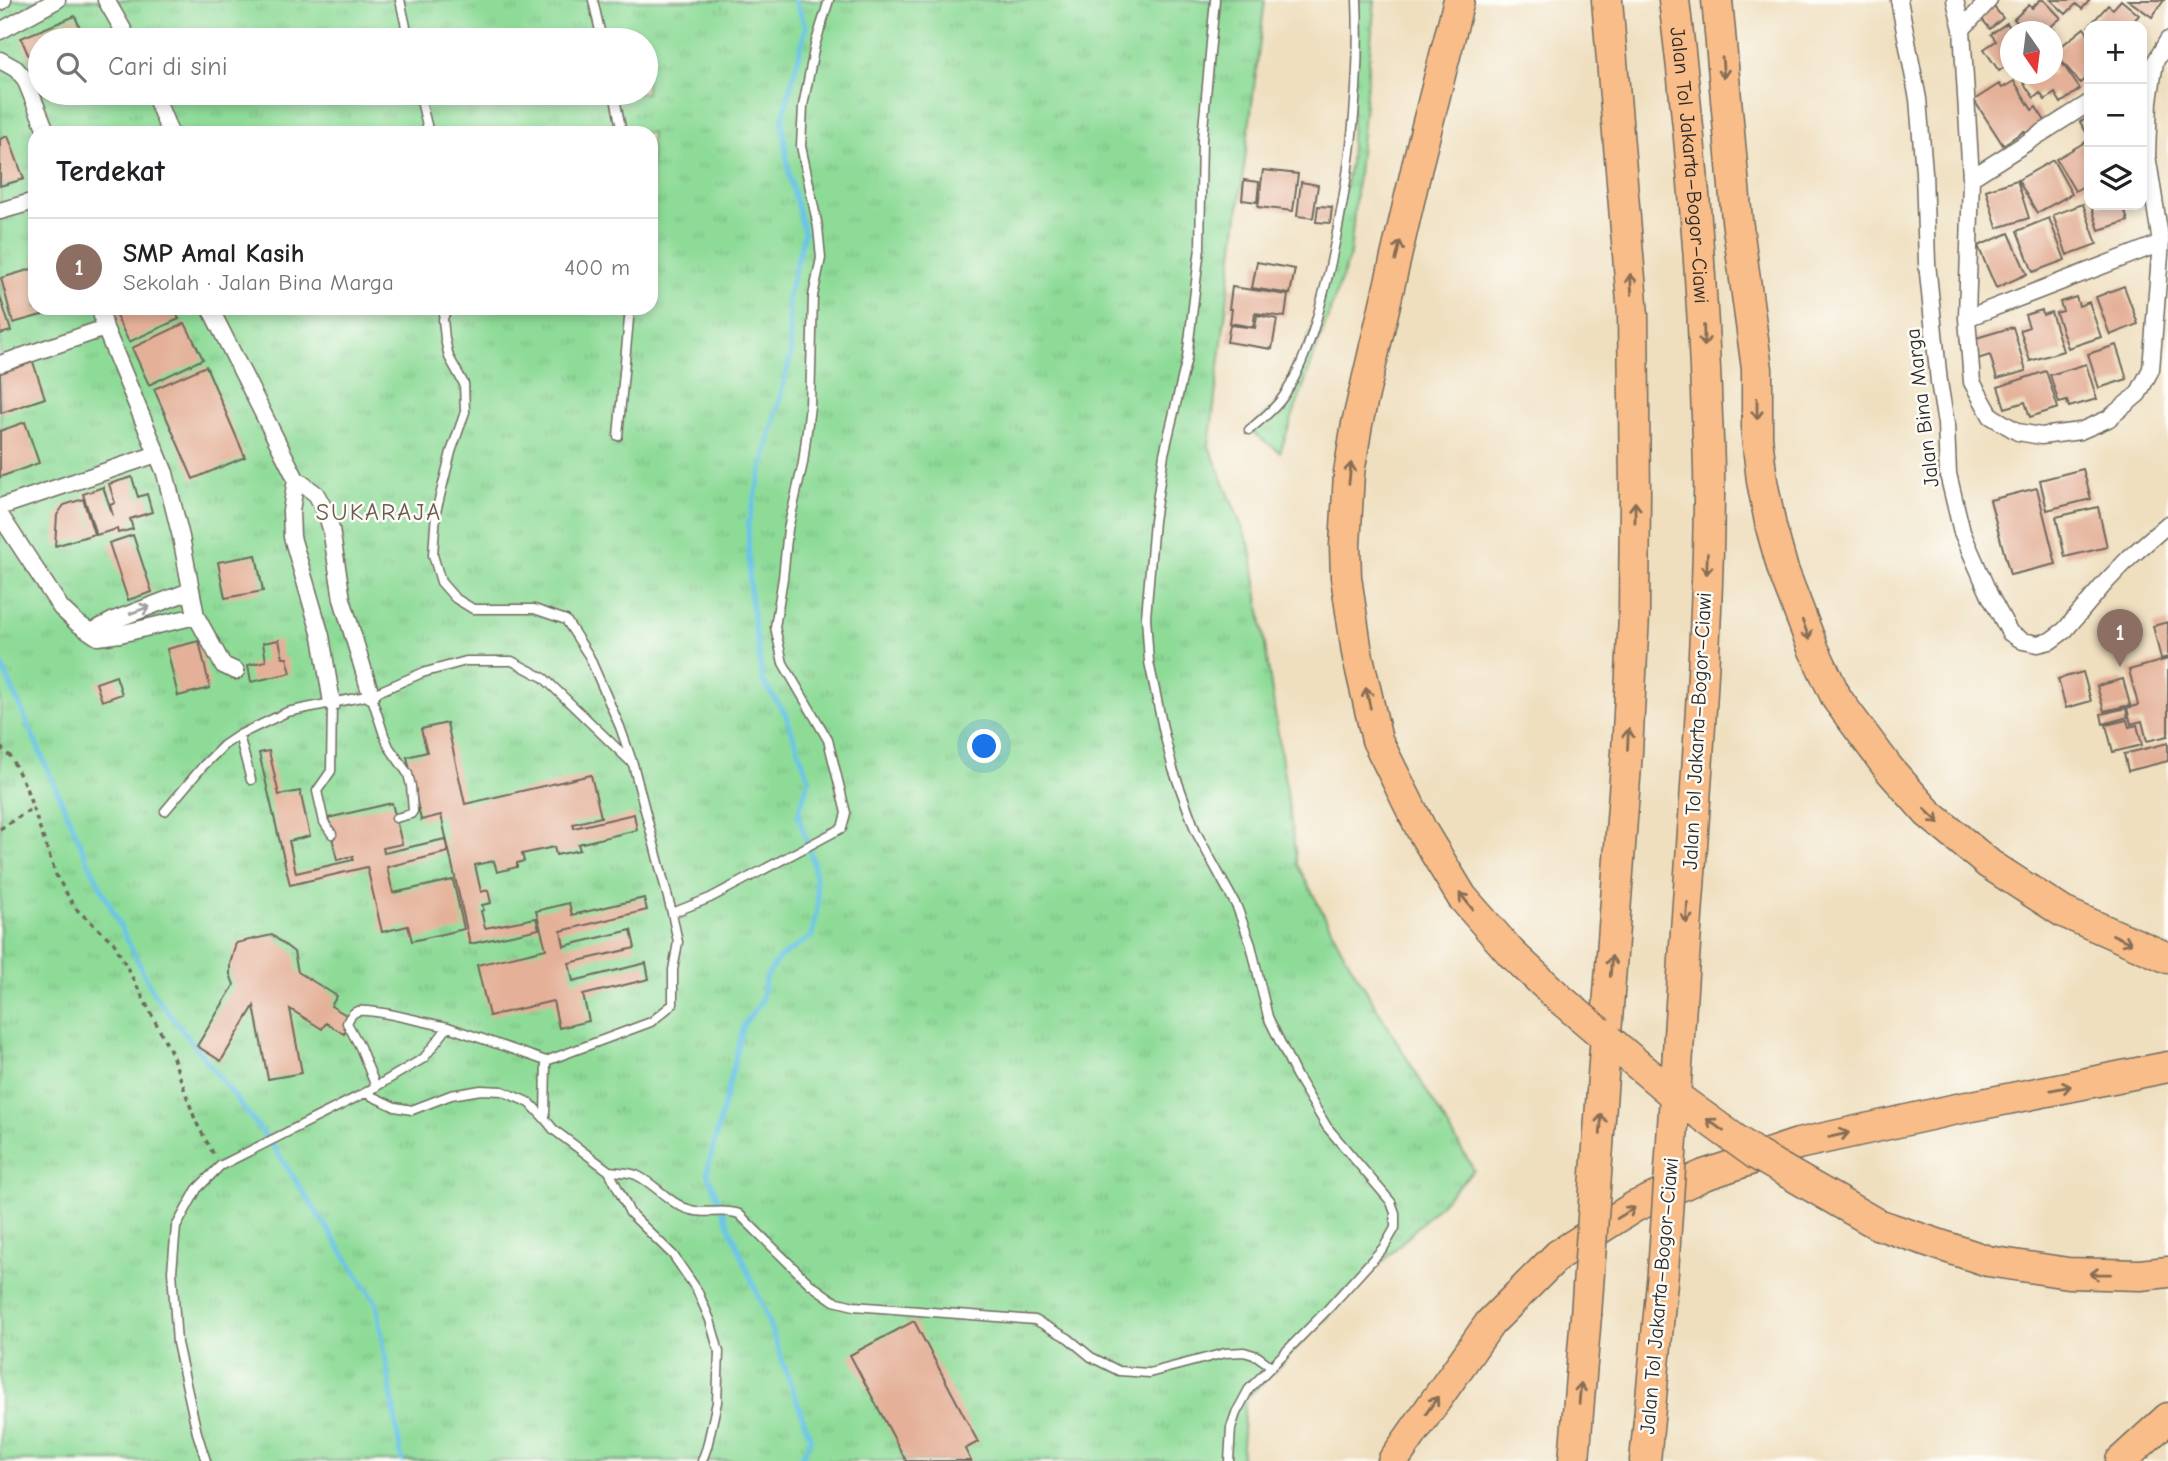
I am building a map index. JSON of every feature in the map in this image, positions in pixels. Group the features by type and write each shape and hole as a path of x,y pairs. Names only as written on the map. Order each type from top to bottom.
{"highway":[{"path":"1459,0 1357,424 1349,473 1345,546 1346,577 1357,653 1377,740 1422,831 1462,897 1511,953 1559,998 1674,1095 1757,1155 1877,1224 1977,1258 2068,1273 2140,1275 2168,1272"},
{"path":"1574,1461 1633,643 1633,315 1607,0"},
{"name":"Jalan Tol Jakarta–Bogor–Ciawi","path":"1645,1461 1663,1272 1699,751 1709,495 1703,307 1690,126 1674,0"},
{"path":"1717,0 1737,220 1757,369 1757,438 1762,481 1783,570 1813,648 1837,699 1889,769 1928,813 1989,864 2063,912 2168,958"},
{"path":"1393,1461 1490,1323 1558,1255 1634,1207 1704,1175 1798,1144 2168,1067"},
{"path":"2121,1461 2168,1419"}],"street":[{"path":"0,31 57,0"},
{"path":"106,0 122,28"},
{"name":"Jalan Bina Marga","path":"1899,0 1918,99 1927,263 1939,383 1946,424 1948,474 1962,532 1989,594 2010,633 2023,641 2038,645 2050,641 2065,630 2130,557 2168,524"},
{"path":"1955,0 1962,29 1970,178 1967,318 1972,382 1992,416 2018,432 2042,436 2080,431 2108,419 2138,394 2151,369 2161,243 2147,155 2148,66 2168,40"},
{"path":"1962,29 1989,0"},
{"path":"0,61 16,69 28,86"},
{"path":"36,105 44,126"},
{"path":"159,105 167,126"},
{"path":"1970,178 2084,106"},
{"path":"0,211 28,203"},
{"path":"1967,318 2161,243"},
{"path":"102,315 164,473 181,537 196,616 223,665 236,671"},
{"path":"214,315 296,479 316,494 326,512 344,608 371,695"},
{"path":"0,364 105,328"},
{"path":"0,507 157,454"},
{"path":"296,479 291,511 292,537 321,636 331,703"},
{"path":"0,515 61,608 94,634 102,637 120,634 196,616"},
{"path":"94,634 95,630 114,620 190,591"}],"lane":[{"path":"400,0 406,28"},
{"path":"593,0 599,28"},
{"path":"672,913 710,898 842,828 846,813 828,740 783,663 775,627 788,528 803,463 810,406 813,296 821,258 818,227 801,146 803,106 815,45 829,0"},
{"path":"1215,0 1202,139 1200,248 1187,358 1164,454 1154,521 1146,617 1149,662 1174,769 1196,832 1237,907 1251,945 1268,1017 1296,1074 1327,1127 1391,1202 1396,1221 1384,1247 1328,1309 1249,1389 1231,1428 1229,1461"},
{"path":"1249,430 1284,396 1303,358 1320,310 1350,163 1359,47 1357,0"},
{"path":"422,105 427,126"},
{"path":"616,105 621,126"},
{"path":"376,1087 347,1023 351,1015 358,1011 384,1013 448,1027 546,1061 651,1022 673,1004 673,970 678,942 672,913 633,764 606,692 589,656 566,620 534,609 473,609 455,598 441,582 433,555 436,512 451,452 465,412 464,384 449,357 444,339 444,315"},
{"path":"618,436 629,315"},
{"path":"165,811 203,766 224,745 239,735 286,712 371,695 422,673 466,662 512,661 544,678 633,764"},
{"path":"371,695 389,747 408,774 411,786 413,811 396,818"},
{"path":"331,703 331,771 317,791 324,822 332,834"},
{"path":"239,735 251,780"},
{"path":"206,1461 177,1343 172,1271 176,1227 197,1189 220,1166 365,1093 424,1058 448,1027"},
{"path":"545,1119 546,1061"},
{"path":"365,1093 396,1107 412,1110 451,1095 481,1090 502,1091 530,1103 554,1130 609,1171 630,1213 673,1255 697,1290 710,1320 719,1352 717,1402 702,1461"},
{"path":"609,1171 634,1174 677,1204 693,1211 728,1210 739,1214 810,1284 834,1301 854,1306 1035,1320 1068,1338 1091,1357 1119,1371 1149,1373 1225,1353 1244,1352 1257,1356 1271,1366"}],"path":[{"path":"0,747 10,756 25,785 55,875 75,908 114,943 171,1052 196,1122 220,1166"},
{"path":"0,829 33,808"}],"green space":[{"path":"0,0 1265,0 1209,446 1251,549 1297,864 1345,955 1474,1170 1245,1400 1241,1461 0,1461"},
{"path":"1357,0 1375,0 1350,255 1280,452 1249,430 1284,396 1320,310 1350,163"}],"building":[{"path":"2040,0 2044,0 2061,18 2057,21 2014,19 2029,5 2032,8"},
{"path":"2051,0 2090,0 2082,9 2076,4 2066,14"},
{"path":"2121,0 2139,15 2134,21 2094,21 2108,5 2113,9"},
{"path":"2128,0 2164,0 2152,17"},
{"path":"1990,2 2003,18 1990,29 1977,13"},
{"path":"75,16 80,28 46,28"},
{"path":"2000,28 1999,71 1984,49 1996,41 1991,34"},
{"path":"2084,28 2084,80 2080,83 2063,63 2063,45"},
{"path":"28,35 28,55 21,38"},
{"path":"2063,64 2080,89 2061,103 2055,93 2045,100 2040,93 2034,98 2024,84 2063,84"},
{"path":"1999,84 2002,88 2016,84 2032,110 2036,107 2047,124 2028,137 2024,131 2003,145 1974,100"},
{"path":"8,136 24,179 0,186 0,139"},
{"path":"2084,143 2084,186 2075,191 2056,159"},
{"path":"2053,160 2072,194 2037,213 2018,180"},
{"path":"1263,170 1298,174 1293,211 1258,207"},
{"path":"1244,180 1259,182 1257,202 1242,200"},
{"path":"2017,180 2029,218 1997,228 1986,190"},
{"path":"1301,182 1318,185 1313,218 1297,216"},
{"path":"2083,204 2097,244 2067,255 2053,215"},
{"path":"1318,206 1332,207 1330,223 1316,222"},
{"path":"2093,210 2125,210 2128,221 2099,230"},
{"path":"2049,218 2065,260 2033,272 2017,231"},
{"path":"2009,233 2027,274 1996,288 1978,246"},
{"path":"1257,262 1295,269 1290,294 1252,288"},
{"path":"28,270 28,315 42,315 13,323 1,278"},
{"path":"2124,286 2138,324 2110,335 2096,297"},
{"path":"1232,287 1288,295 1285,317 1255,313 1253,327 1230,323"},
{"path":"0,296 11,331 0,334"},
{"path":"2076,297 2079,306 2089,302 2101,337 2068,348 2056,313 2063,311 2060,302"},
{"path":"2042,310 2043,315 2051,312 2063,351 2030,361 2020,330 2029,327 2025,315"},
{"path":"116,315 177,315 179,319 129,342"},
{"path":"1257,315 1277,319 1272,349 1227,342 1230,325 1255,328"},
{"path":"185,323 203,359 149,385 132,348"},
{"path":"2013,327 2026,371 1997,379 1990,355 1978,359 1973,339"},
{"path":"2116,345 2127,379 2099,388 2088,354"},
{"path":"33,362 45,398 1,413 0,373"},
{"path":"2086,364 2097,399 2069,407 2067,401 2059,403 2050,375"},
{"path":"206,366 245,457 193,479 154,389"},
{"path":"2046,371 2058,408 2030,417 2025,402 2005,408 1998,387"},
{"path":"25,422 39,463 0,477 0,431"},
{"path":"2083,469 2091,499 2047,510 2040,480"},
{"path":"132,477 138,497 147,494 152,512 130,519 133,529 118,533 117,529 96,535 83,494 103,487 113,516 110,505 115,503 109,484"},
{"path":"2037,488 2056,564 2010,575 1990,500"},
{"path":"83,499 94,534 55,546 57,515 64,505"},
{"path":"2098,507 2107,547 2065,557 2056,517"},
{"path":"133,535 152,592 128,600 109,543"},
{"path":"256,555 263,591 225,598 218,562"},
{"path":"2168,622 2168,657 2161,659 2153,626"},
{"path":"279,640 283,658 287,658 291,673 251,682 248,665 266,661 263,643"},
{"path":"199,641 210,688 178,696 167,649"},
{"path":"2168,659 2168,736 2147,741 2142,721 2131,724 2127,708 2138,705 2129,670"},
{"path":"2083,672 2091,701 2066,708 2058,679"},
{"path":"116,676 122,694 102,701 96,683"},
{"path":"2123,679 2130,705 2104,711 2097,686"},
{"path":"2126,708 2128,717 2103,724 2101,714"},
{"path":"2127,720 2129,727 2137,725 2142,745 2113,752 2106,725"},
{"path":"447,723 465,804 591,775 601,817 573,824 574,828 634,814 637,830 578,844 580,850 556,855 554,847 522,854 524,861 517,863 517,867 497,872 494,861 475,865 481,892 488,890 491,903 482,905 485,928 536,918 539,929 470,944 441,815 421,820 407,757 427,752 421,729"},
{"path":"2168,743 2168,761 2128,771 2124,754"},
{"path":"269,751 279,795 300,791 310,836 289,841 296,873 353,860 353,856 337,860 328,818 392,803 402,844 383,848 384,853 445,839 448,852 387,867 393,893 453,880 464,929 412,941 408,926 382,932 367,867 290,885 259,753"},
{"path":"644,898 647,910 561,931 564,946 631,930 635,948 569,963 573,981 646,963 649,979 583,995 589,1021 559,1028 553,1001 489,1016 477,965 546,949 536,911 569,903 572,915"},
{"path":"272,935 294,952 298,972 337,996 331,1006 353,1019 344,1034 326,1023 322,1029 290,1009 302,1073 268,1079 254,1006 221,1061 197,1046 234,985 230,964 236,943"},
{"path":"914,1321 978,1442 965,1449 971,1461 906,1461 850,1355"}],"waterway":[{"path":"795,0 806,27 782,121 789,175 804,233 788,297 791,355 748,524 750,595 763,682 785,713 809,779 798,815 813,861 818,903 812,936 778,959 765,979 761,1002 744,1024 707,1172 764,1310 811,1440 799,1461"},
{"path":"0,661 88,861 154,994 271,1143 377,1304 402,1461"}],"place":[{"name":"SMP Amal Kasih","path":"2120,667"}],"district":[{"name":"SUKARAJA","path":"379,512"}]}
